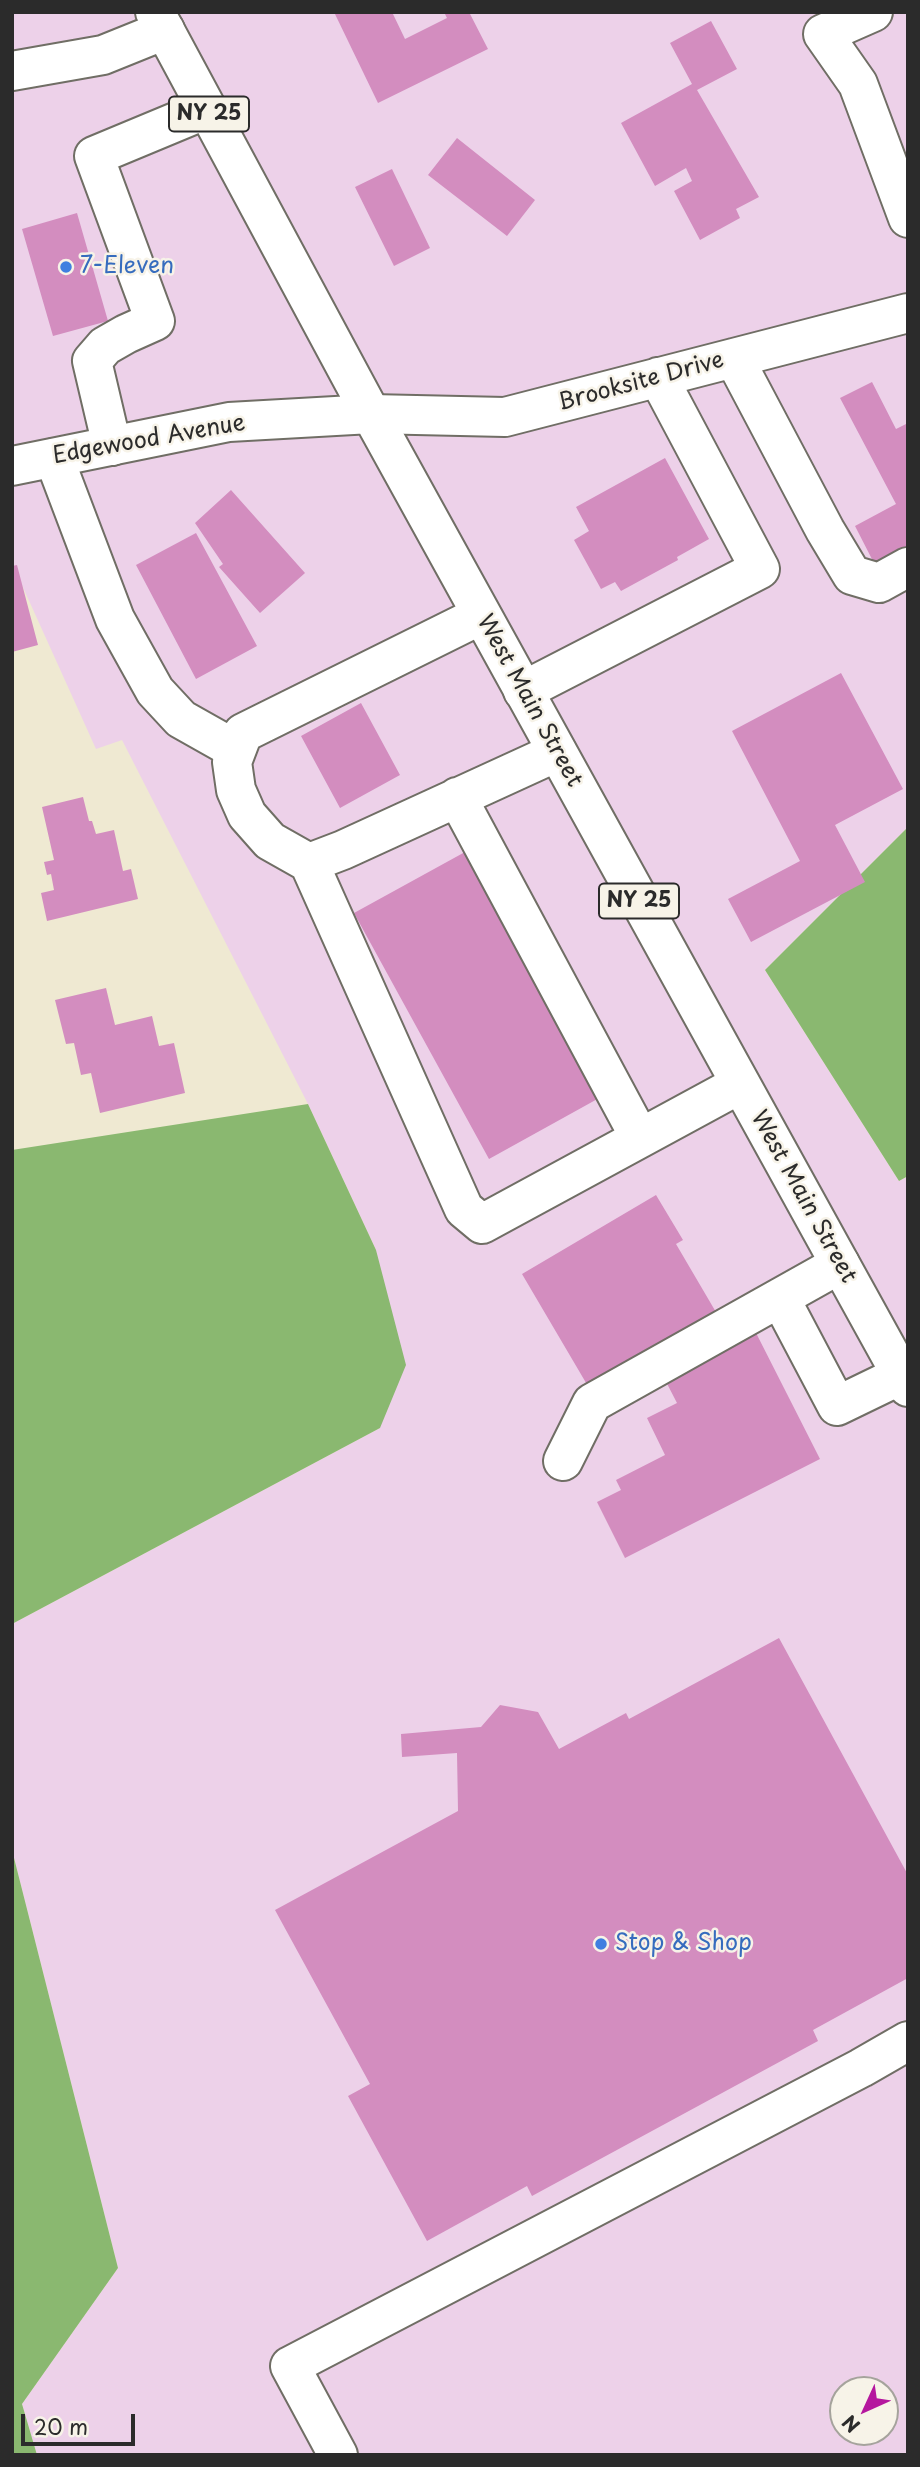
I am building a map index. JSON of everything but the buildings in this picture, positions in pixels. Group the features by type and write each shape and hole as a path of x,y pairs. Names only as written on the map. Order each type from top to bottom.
{"main road":[{"path":"873,12 823,34 858,84 908,218"},
{"path":"12,71 103,55 160,21"},
{"name":"West Main Street","path":"160,21 371,414 904,1381"},
{"path":"112,446 92,361 105,346 155,321 94,156 206,109"},
{"name":"Brooksite Drive","path":"371,414 505,417 908,313"},
{"path":"734,358 825,530 852,575 878,583 908,567"},
{"path":"523,691 760,569 658,377"},
{"name":"Edgewood Avenue","path":"12,466 229,422 371,414"},
{"path":"54,458 115,619 155,691 181,719 236,750"},
{"path":"481,615 243,733 232,762 236,790 247,815 270,841 309,863 464,1209 482,1224 740,1084"},
{"path":"309,863 557,752"},
{"path":"457,797 640,1138"},
{"path":"563,1461 592,1403 840,1264"},
{"path":"780,1298 837,1406 904,1381"},
{"path":"338,2455 290,2366 908,2041"}],"shaded area":[{"path":"12,12 908,12 908,827 765,970 899,1181 908,1176 908,2455 37,2455 22,2404 118,2268 12,1850 12,1624 380,1428 376,1250 308,1104 122,740 96,749 12,563"}],"green space":[{"path":"908,827 908,1176 899,1181 765,970"},
{"path":"308,1104 376,1250 406,1365 380,1428 12,1624 12,1150"},
{"path":"12,1850 118,2268 22,2404 37,2455 12,2455"}],"place":[{"name":"7-Eleven","path":"66,267"},
{"name":"Stop & Shop","path":"601,1944"}]}
